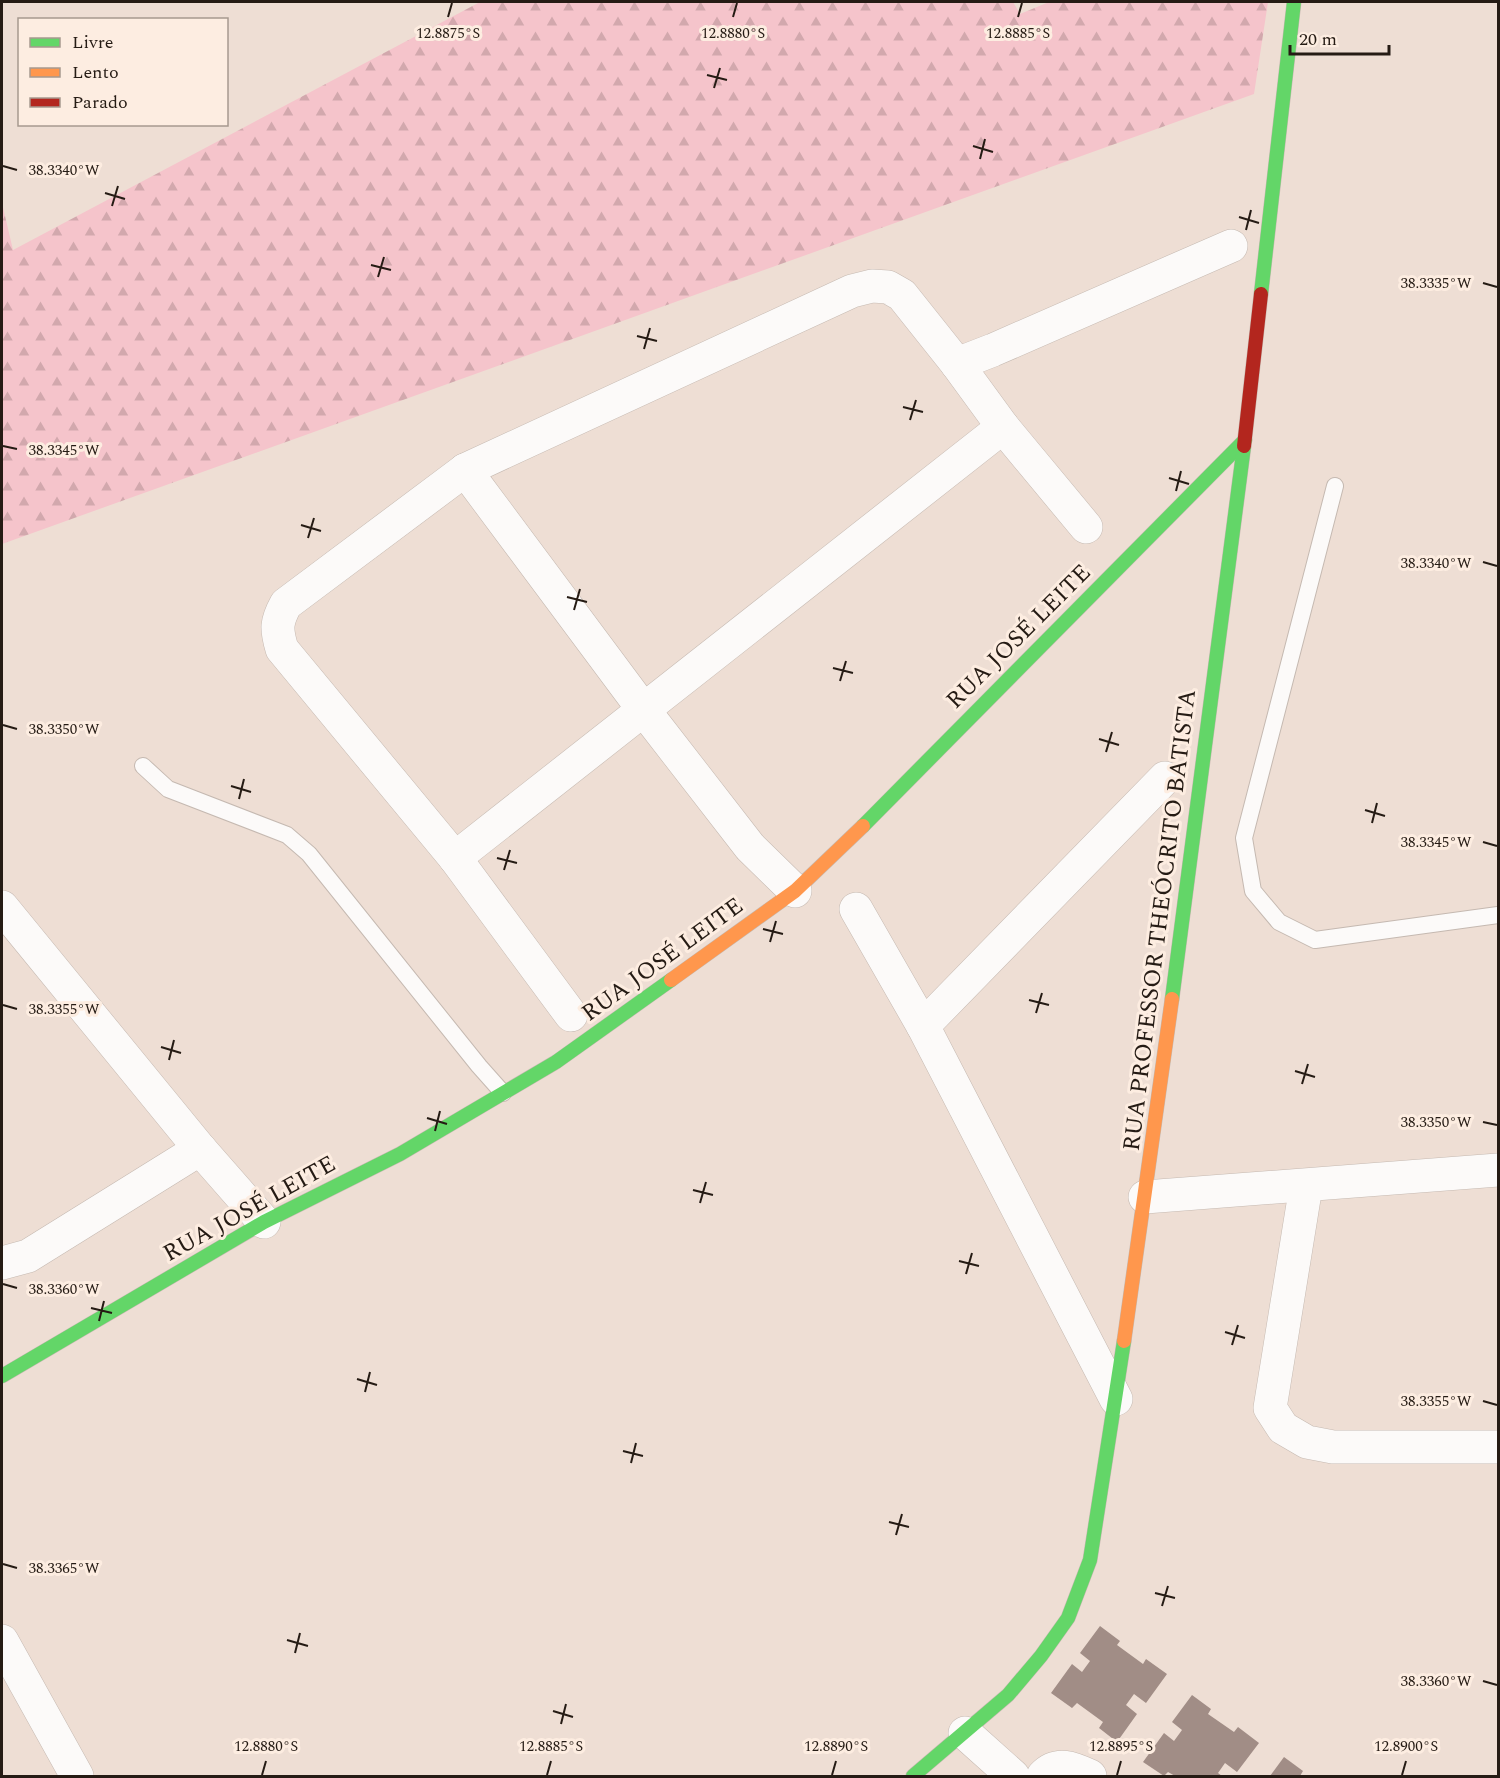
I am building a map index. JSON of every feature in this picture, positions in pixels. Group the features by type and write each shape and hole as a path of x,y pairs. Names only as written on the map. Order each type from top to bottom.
{"street":[{"name":"RUA PROFESSOR THEÓCRITO BATISTA","path":"913,1776 1008,1695 1041,1656 1068,1618 1090,1560 1145,1197 1245,440 1294,2"},
{"path":"957,363 993,350 1231,246"},
{"path":"571,1015 455,858 282,649 278,636 278,620 286,604 465,470 852,291 872,286 888,287 902,295 957,363 1003,427 1086,527"},
{"path":"455,858 1003,427"},
{"name":"RUA JOSÉ LEITE","path":"2,1376 264,1222 399,1154 556,1062 795,891 1245,440"},
{"path":"465,470 643,709 750,847 795,891"},
{"path":"923,1026 1165,778"},
{"path":"2,907 200,1149 264,1222"},
{"path":"856,909 923,1026 1116,1399"},
{"path":"2,1263 28,1256 200,1149"},
{"path":"1145,1197 1498,1170"},
{"path":"1306,1186 1270,1407 1283,1428 1307,1442 1333,1447 1498,1447"},
{"path":"2,1641 77,1776"},
{"path":"965,1733 1013,1776"},
{"path":"1043,1776 1049,1770 1061,1766 1090,1776"}],"lane":[{"path":"1335,486 1244,838 1254,891 1279,922 1315,940 1498,915"},
{"path":"143,766 168,789 287,835 309,854 503,1093"}],"green space":[{"path":"480,2 1013,2 1020,14 1049,2 1268,2 1254,94 2,544 2,203 13,250"}],"building":[{"path":"1100,1626 1120,1641 1117,1645 1143,1664 1146,1659 1167,1674 1146,1703 1134,1694 1126,1705 1137,1714 1117,1742 1099,1728 1103,1722 1077,1703 1072,1708 1051,1693 1072,1664 1082,1672 1090,1661 1080,1653"},
{"path":"1192,1695 1211,1709 1208,1714 1234,1732 1238,1727 1259,1743 1237,1772 1225,1763 1218,1773 1222,1776 1175,1776 1168,1772 1164,1776 1143,1762 1164,1733 1174,1741 1182,1730 1172,1722"},
{"path":"1284,1757 1303,1771 1300,1776 1270,1776"}],"traffic: fast":[{"path":"1261,294 1294,2"},
{"path":"863,826 1245,440"},
{"path":"1172,999 1244,446"},
{"path":"2,1376 264,1222 400,1154 556,1062 671,980"},
{"path":"913,1776 1008,1695 1041,1656 1068,1618 1090,1560 1124,1341"}],"traffic: slow":[{"path":"671,980 795,891 863,826"},
{"path":"1124,1341 1172,999"}],"traffic: jam":[{"path":"1244,446 1261,294"}]}
